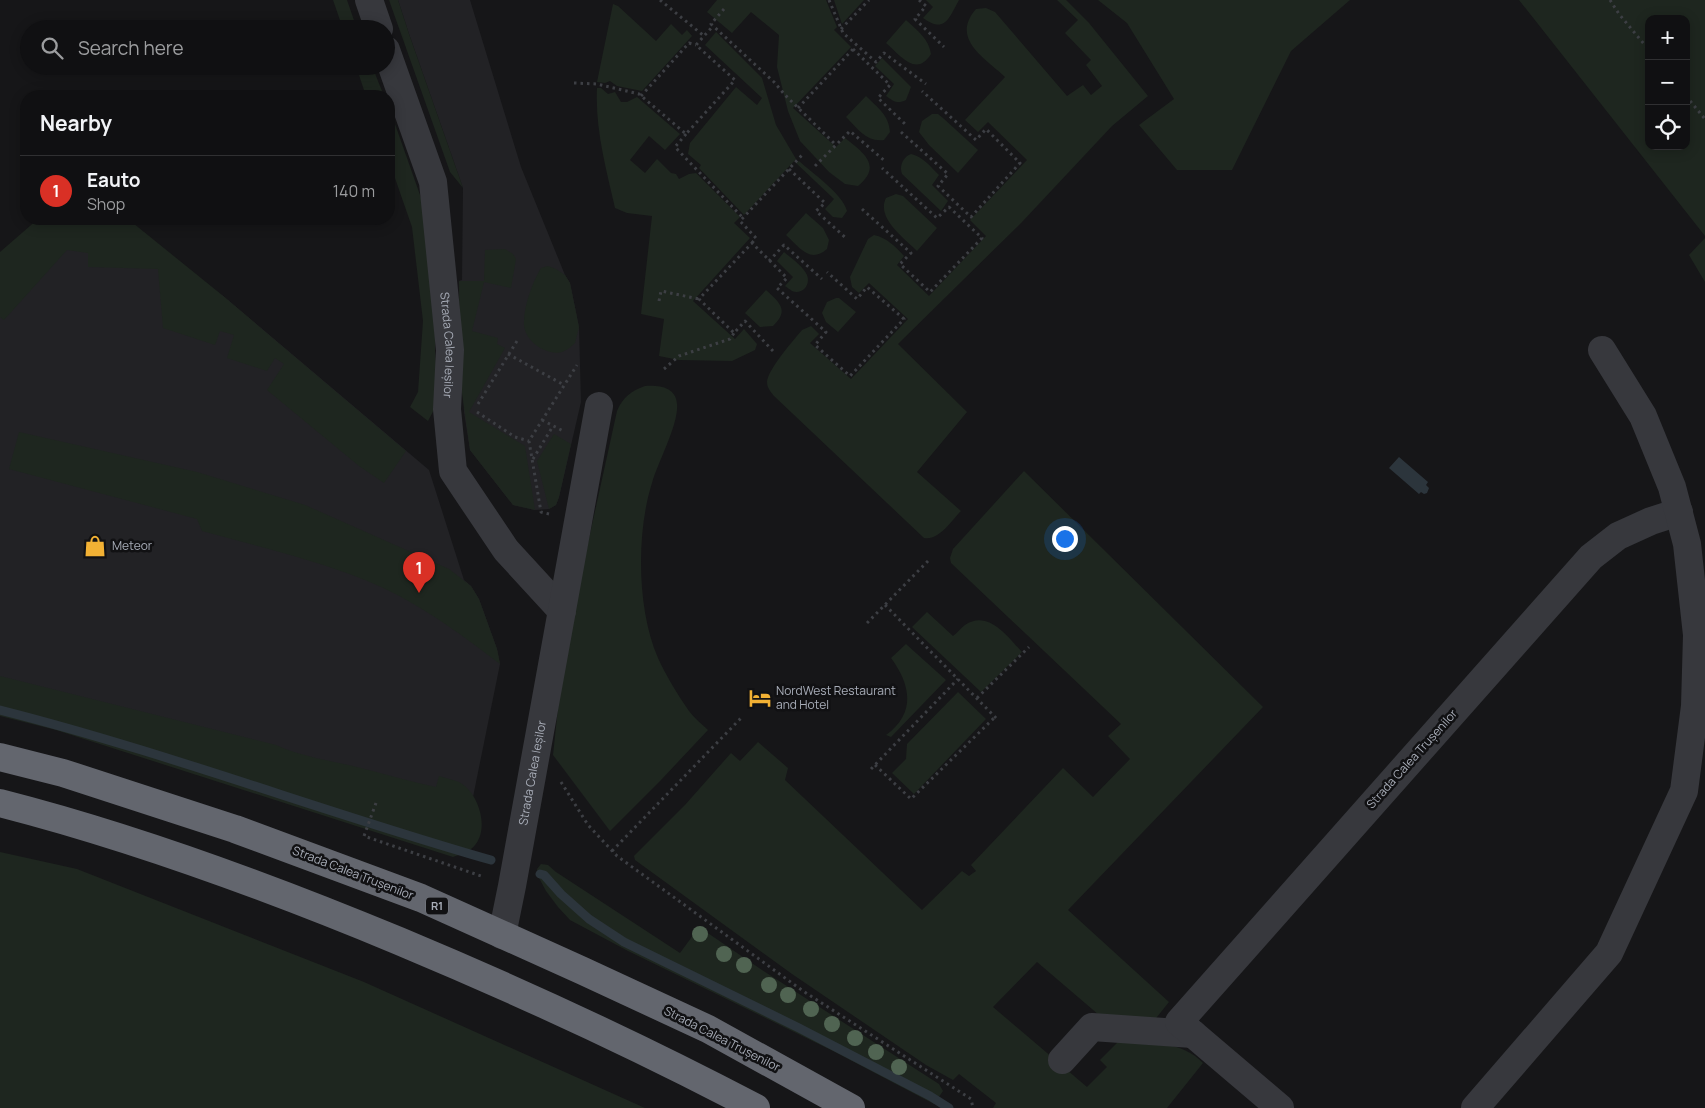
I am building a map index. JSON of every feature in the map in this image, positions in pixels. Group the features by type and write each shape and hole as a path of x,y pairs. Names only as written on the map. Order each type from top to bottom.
{"highway":[{"name":"Strada Calea Trușenilor","path":"0,757 63,774 235,829 421,898 708,1029 851,1108"},
{"path":"0,803 180,857 322,909 492,980 669,1063 756,1108"}],"street":[{"path":"368,0 376,20"},
{"name":"Strada Calea Ieșilor","path":"395,75 434,182 450,350 447,409 453,471 506,550 562,611"},
{"path":"1476,1108 1609,953 1684,790 1695,706 1697,634 1687,544 1672,487 1642,416 1602,350"},
{"name":"Strada Calea Ieșilor","path":"502,935 599,406"},
{"name":"Strada Calea Trușenilor","path":"1280,1108 1179,1022 1591,557 1618,536 1651,521 1679,512"},
{"path":"1062,1060 1092,1027 1193,1034"}],"path":[{"path":"660,0 704,36"},
{"path":"829,0 843,33 856,45 876,62 884,53 926,84"},
{"path":"841,29 868,0"},
{"path":"919,0 926,6 915,19 944,47"},
{"path":"1610,0 1645,45"},
{"path":"696,45 724,10"},
{"path":"713,26 774,82 836,145"},
{"path":"641,96 689,42 696,45 735,80 675,147 743,218"},
{"path":"798,108 856,45"},
{"path":"853,49 890,85 878,98 905,124"},
{"path":"574,83 608,86 638,94 686,134"},
{"path":"901,132 948,174 938,186 971,217 1020,163 986,129 976,140 922,91"},
{"path":"1690,101 1705,119"},
{"path":"815,166 850,131 886,162"},
{"path":"699,299 756,238 740,221 803,154"},
{"path":"862,209 911,253 900,264 930,292 982,238 949,207 937,218 882,168"},
{"path":"789,169 825,203 816,211 847,239"},
{"path":"752,243 787,278 777,288 826,332 815,345 850,376 904,319 867,287 857,299 827,272"},
{"path":"769,260 784,245 822,279"},
{"path":"659,301 661,291 699,299 734,333"},
{"path":"664,369 679,356 730,338 745,322 773,351"},
{"path":"517,341 474,410 515,437 529,441"},
{"path":"508,354 564,385"},
{"path":"577,365 529,441 542,512 578,524"},
{"path":"532,460 553,426"},
{"path":"867,623 930,560"},
{"path":"875,765 911,799 996,718 885,605"},
{"path":"977,698 1029,647"},
{"path":"871,769 958,679"},
{"path":"612,851 743,716"},
{"path":"538,746 588,825 624,862 803,992 971,1099 973,1108"},
{"path":"376,803 364,836 512,886"}],"shaded area":[{"path":"333,0 347,0 354,20 340,20"},
{"path":"389,0 398,0 463,188 450,172"},
{"path":"398,0 470,0 521,167 570,283 579,327 581,402 559,497 556,505 549,509 535,510 513,505 470,450 464,412 459,281 462,280 463,188"},
{"path":"717,0 826,0 837,27 834,30 851,47 793,108 836,147 845,138 864,154 870,166 869,172 858,186 845,184 829,172 800,141 788,111 777,67 779,35 751,12 732,33 707,12"},
{"path":"834,0 864,0 842,24"},
{"path":"926,0 959,0 946,22 936,24 930,23 923,18 933,7"},
{"path":"1057,0 1066,0 1089,23 1148,96 1112,126 1022,222 898,344 967,412 917,472 961,511 940,533 924,538 774,396 768,388 768,376 802,330 811,326 819,334 810,343 851,379 908,319 869,283 859,293 852,287 850,277 868,239 874,235 887,240 904,256 897,265 929,296 986,236 970,220 1027,160 988,122 978,132 965,120 1005,77 980,55 968,39 969,20 976,9 986,8 995,12 1067,96 1083,85 1091,95 1102,86 1086,65 1091,60 1065,33 1078,20"},
{"path":"1098,0 1350,0 1291,51 1232,170 1177,170 1139,125 1174,99 1127,23"},
{"path":"1519,0 1705,0 1705,236"},
{"path":"613,4 618,6 656,41 671,24 682,35 687,30 692,36 642,91 617,86 610,81 605,83 597,82"},
{"path":"906,20 922,35 930,49 931,54 920,64 908,62 886,43"},
{"path":"716,32 762,78 776,125 796,159 744,215 699,168 701,165 688,154 690,143 736,87 757,105 762,98 705,45"},
{"path":"882,58 911,87 906,100 896,102 886,96 894,84 875,66"},
{"path":"359,75 376,75 382,90 364,90"},
{"path":"597,88 601,88 608,94 615,92 621,102 627,102 637,97 680,134 665,150 649,136 630,160 645,173 657,159 671,173 676,174 679,179 696,173 740,217 734,223 750,238 693,301 735,339 744,329 757,344 755,350 732,361 679,360 659,356 664,319 641,314 652,216 627,213 615,208 599,133"},
{"path":"866,96 882,112 887,121 890,132 884,140 867,137 846,117"},
{"path":"932,114 938,114 978,150 958,173 929,145 919,132 922,121"},
{"path":"395,124 426,212 436,280 435,352 439,400 428,421 410,407 418,392 423,321 412,227 395,178"},
{"path":"911,154 923,159 939,175 932,185 948,201 941,211 902,174 902,162"},
{"path":"799,161 840,198 847,211 842,218 833,217 825,209 834,199 796,163"},
{"path":"896,194 903,196 937,228 917,251 893,227 885,213 884,205 886,198"},
{"path":"806,213 823,228 829,240 827,249 815,255 800,249 786,235"},
{"path":"31,225 135,225 222,295 406,451 384,483 359,466 267,390 284,364 275,358 267,371 227,358 234,335 220,331 215,345 163,328 158,269 88,267 88,253 67,250 4,320 0,317 0,252"},
{"path":"1705,238 1705,282 1689,255"},
{"path":"54,241 158,269 222,295 429,470 464,580 471,586 479,599 497,649 500,664 473,797 457,831 0,684 0,296"},
{"path":"505,249 513,254 516,259 511,288 484,282 472,331 498,338 497,344 505,348 469,412 525,446 535,510 513,505 470,450 460,379 459,281 484,281 485,250"},
{"path":"784,252 800,265 807,275 807,286 799,292 792,291 785,286 793,277 777,261"},
{"path":"548,266 565,275 570,283 579,327 575,343 562,352 556,353 549,352 532,342 525,331 524,325 525,311 531,288 541,268"},
{"path":"766,290 775,298 782,311 773,326 760,327 745,313"},
{"path":"839,298 856,312 838,332 826,322 822,313 827,302"},
{"path":"645,386 666,388 674,394 677,404 675,422 652,483 643,525 641,571 646,617 651,639 668,678 689,711 708,730 610,831 553,755 558,708 579,584 617,411 628,395"},
{"path":"19,432 197,472 305,505 449,569 471,586 479,599 497,649 500,664 419,607 383,588 345,572 202,531 197,519 9,469"},
{"path":"554,434 571,444 559,497 556,505 549,509 537,461"},
{"path":"1399,457 1428,482 1426,485 1429,488 1427,493 1421,492 1419,494 1389,468"},
{"path":"1024,471 1263,707 1068,910 1169,1002 1153,1022 1099,1015 1037,962 993,1007 1087,1087 1107,1067 1100,1060 1120,1040 1153,1042 1185,1050 1203,1063 1167,1108 993,1108 996,1103 959,1074 953,1080 926,1065 792,974 635,860 634,856 685,805 731,753 740,761 758,742 788,768 785,780 922,910 962,871 969,876 976,871 971,865 1063,768 1093,797 1130,759 1108,736 1121,724 951,563 950,558 953,549"},
{"path":"927,612 953,636 965,625 973,621 982,620 997,627 1022,652 981,692 912,627"},
{"path":"906,644 946,680 891,737 886,735 902,717 906,708 907,698 903,678 891,658"},
{"path":"0,676 427,785 436,787 439,776 453,780 465,786 471,792 479,808 482,826 480,835 477,843 471,849 453,857 56,730 0,716"},
{"path":"958,692 986,719 914,794 892,773 906,759 907,744"},
{"path":"0,852 77,869 364,982 645,1108 0,1108"},
{"path":"541,864 548,865 680,953 699,927 939,1084 943,1091 934,1104 833,1051 628,951 570,920 546,891 538,876 537,869"}],"waterway":[{"path":"0,710 124,745 491,860"},
{"path":"540,874 544,875 561,894 589,919 624,942 799,1028 930,1096 949,1108"}],"place":[{"name":"Meteor","path":"95,546"},
{"name":"Eauto","path":"419,593"},
{"name":"NordWest Restaurant and Hotel","path":"760,698"}]}
